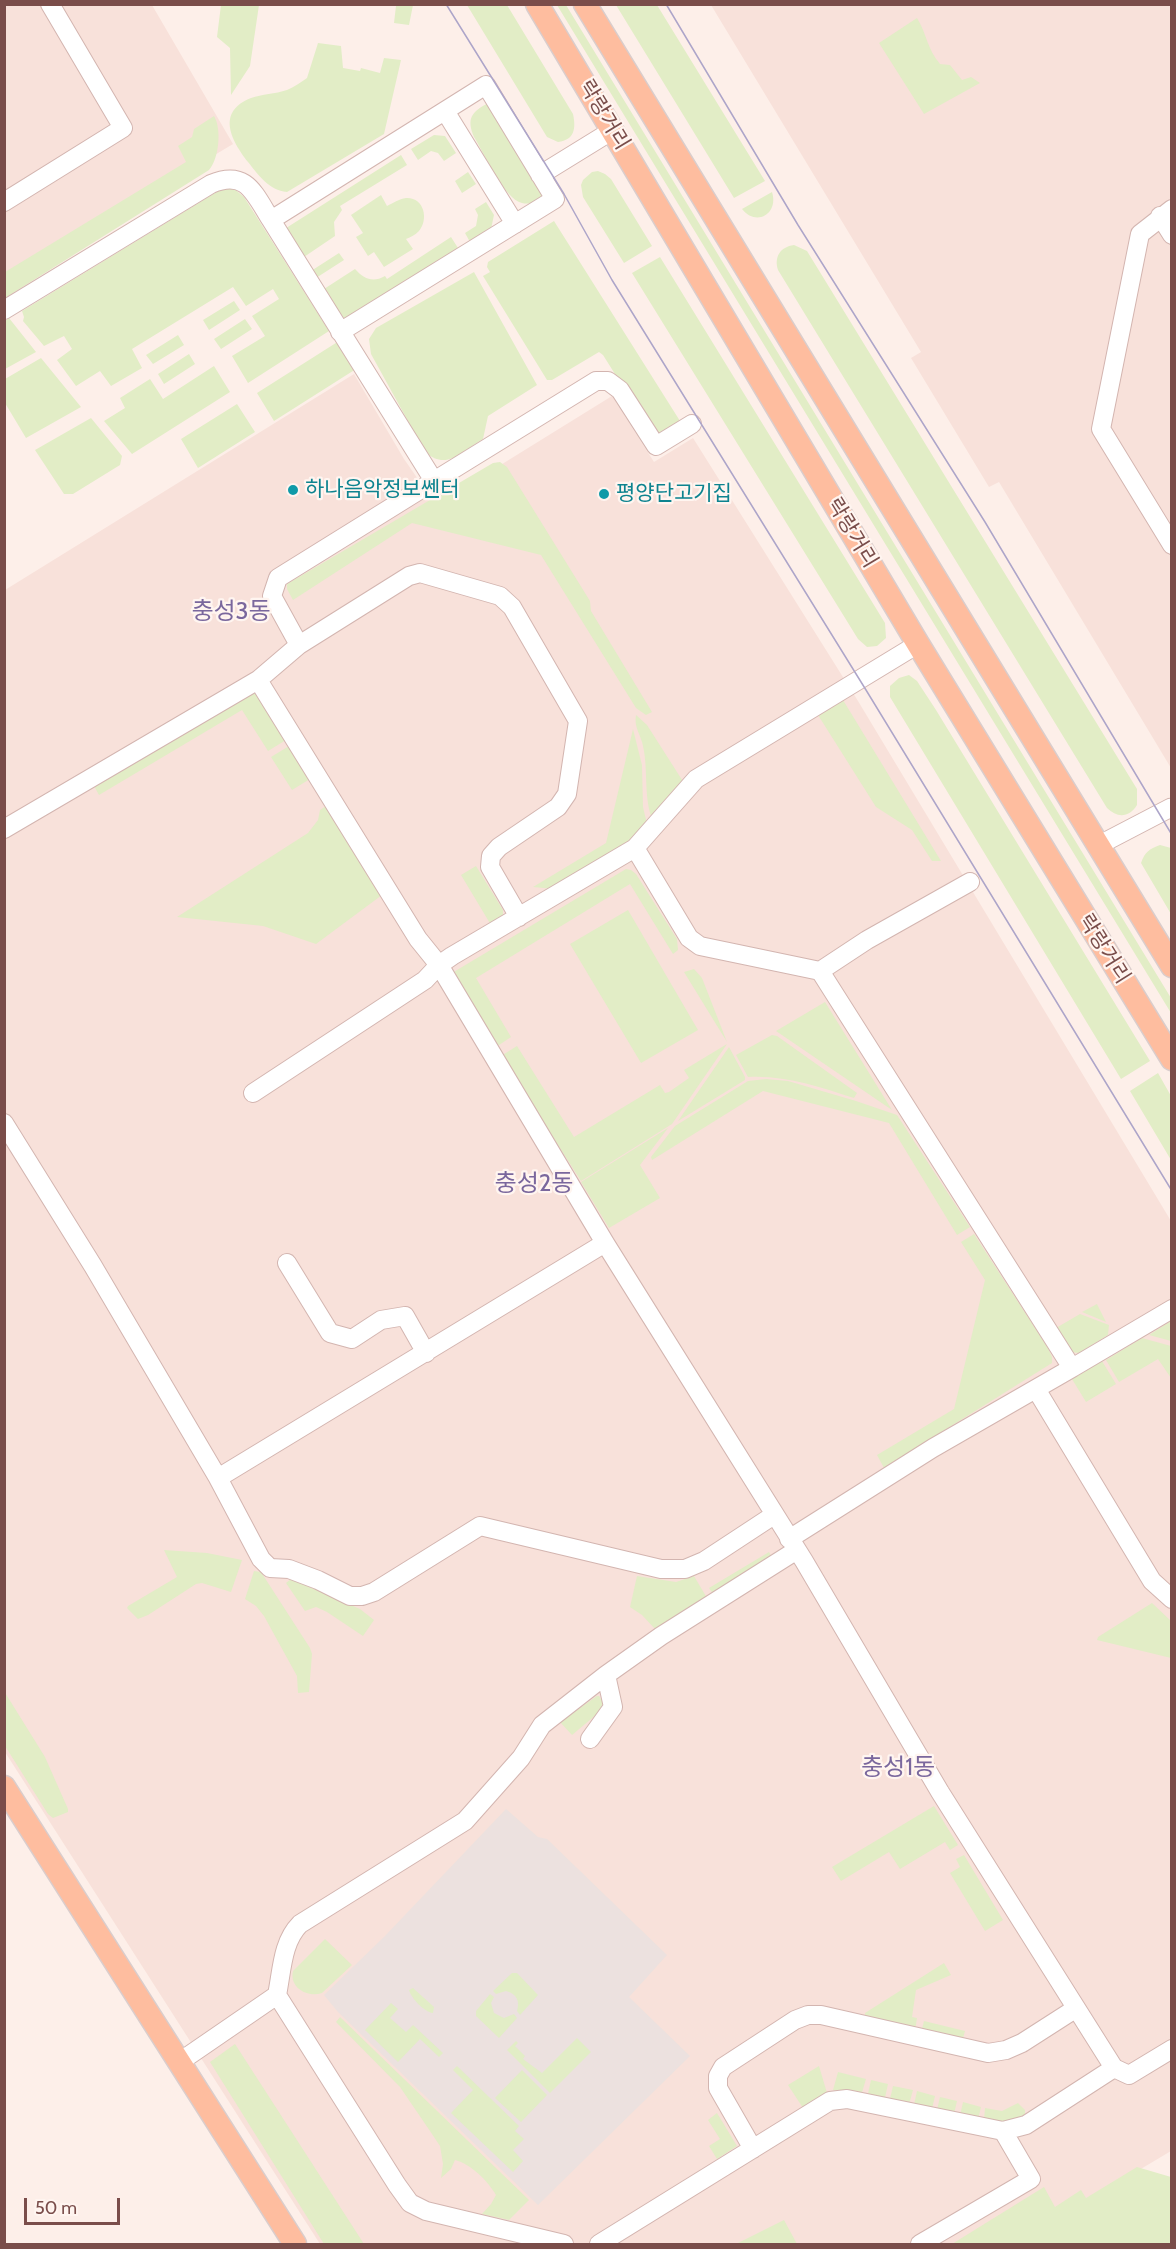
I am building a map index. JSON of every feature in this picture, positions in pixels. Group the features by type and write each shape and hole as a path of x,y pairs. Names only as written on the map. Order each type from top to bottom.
{"main road":[{"name":"락랑거리","path":"537,4 918,644 1172,1059"},
{"name":"락랑거리","path":"585,4 1172,966"},
{"path":"4,1787 295,2244"}],"street":[{"path":"4,202 123,128 50,4"},
{"path":"271,220 486,85 555,199 340,332"},
{"path":"445,111 514,224"},
{"path":"540,175 613,130"},
{"path":"4,310 211,184 226,177 242,181 253,192 271,220 434,481"},
{"path":"1172,235 1166,213 1140,234 1101,429 1172,545"},
{"path":"299,645 272,596 279,578 597,381 609,381 620,390 656,446 692,424"},
{"path":"4,829 258,680 299,645 409,576 420,573 500,596 512,607 578,722 567,794 558,807 499,847 491,856 490,867 519,917"},
{"path":"253,1093 426,980 439,965 634,848 696,779 918,644"},
{"path":"258,680 417,939 439,965 605,1243 793,1544 940,1792 1114,2068 1129,2075 1172,2049"},
{"path":"1099,845 1170,808 1172,810"},
{"path":"634,848 689,938 700,946 820,971 867,940 970,882"},
{"path":"820,971 1072,1368"},
{"path":"4,1123 93,1266 218,1478 261,1559 270,1568 288,1569 318,1580 350,1596 362,1596 374,1592 480,1526 661,1569 684,1569 704,1561 774,1515"},
{"path":"218,1478 605,1243"},
{"path":"287,1263 330,1333 352,1339 381,1320 405,1316 426,1353"},
{"path":"564,2244 426,2211 410,2203 277,1995 287,1943 292,1933 300,1924 465,1821 520,1758 542,1725 661,1636 933,1448 1172,1309"},
{"path":"1036,1389 1152,1581 1172,1599"},
{"path":"590,1739 613,1707 606,1676"},
{"path":"178,2063 277,1995"},
{"path":"753,2148 718,2088 718,2076 723,2067 795,2020 808,2015 821,2015 988,2053 1006,2050 1022,2043 1075,2009"},
{"path":"599,2244 830,2101 840,2099 1003,2131 1026,2125 1114,2068"},
{"path":"920,2244 1031,2179 1003,2131"}],"shaded area":[{"path":"4,5 152,5 233,144 5,281"},
{"path":"711,5 1171,5 1171,768 999,482 989,487 911,358 921,352"},
{"path":"354,374 404,459 436,505 612,396 654,462 693,438 858,701 1171,1221 1171,2151 1015,2244 320,2244 5,1752 5,590"},
{"path":"506,1809 538,1837 547,1839 667,1955 629,1997 690,2056 538,2205 338,2012 324,1995 384,1937"}],"green space":[{"path":"221,5 259,5 250,66 231,95 230,48 217,37"},
{"path":"391,5 413,5 409,25 394,23 396,6"},
{"path":"467,5 507,5 573,114 574,128 568,139 558,142 547,137"},
{"path":"557,5 566,5 1171,998 1171,1013"},
{"path":"616,5 657,5 765,181 734,198"},
{"path":"917,18 932,53 940,64 950,65 962,80 971,77 980,83 924,114 879,43"},
{"path":"318,43 341,46 343,68 360,71 361,68 380,73 384,58 401,60 384,134 287,192 281,191 265,182 242,154 232,136 230,119 233,111 240,104 251,98 287,90 307,78"},
{"path":"488,103 544,197 531,203 515,200 495,174 474,137 471,125 474,113"},
{"path":"214,116 218,128 218,144 215,159 209,170 5,298 5,272 186,162 178,146 192,137 194,129"},
{"path":"434,135 445,136 456,153 444,161 438,153 431,151 418,160 411,149"},
{"path":"401,155 407,165 340,206 342,210 334,222 335,236 301,259 283,230"},
{"path":"598,171 611,179 652,246 624,263 583,197 581,185 583,180 592,172"},
{"path":"468,172 476,184 462,193 455,181"},
{"path":"232,187 244,197 329,331 248,383 232,356 265,336 252,316 279,299 273,289 246,306 233,287 132,349 142,368 111,386 100,371 76,386 57,360 72,349 64,336 44,346 23,321 22,311 223,188"},
{"path":"772,192 772,206 765,216 754,217 742,209"},
{"path":"381,195 387,206 406,198 417,201 424,215 419,231 406,239 413,249 384,267 374,252 368,256 356,237 363,233 351,215"},
{"path":"486,202 494,215 491,229 470,242 465,233 476,226 478,215 475,209"},
{"path":"554,221 680,421 654,436 599,352 552,380 547,380 483,276 490,272 487,267 488,262"},
{"path":"451,237 458,248 345,320 324,289 355,269 369,279 385,276 387,279"},
{"path":"794,245 807,251 1137,789 1137,805 1127,814 1115,814 1107,808 778,270 779,253"},
{"path":"339,253 344,260 316,278 311,271"},
{"path":"660,257 885,623 886,638 877,646 867,647 858,639 632,273"},
{"path":"474,272 537,385 488,416 483,439 454,458 440,460 425,452 371,354 369,339 376,328"},
{"path":"234,301 240,310 209,330 203,320"},
{"path":"9,318 36,352 5,369 5,321"},
{"path":"245,319 252,329 221,349 214,339"},
{"path":"178,335 184,345 153,364 146,355"},
{"path":"339,341 356,369 274,421 257,393"},
{"path":"189,354 195,364 164,384 158,374"},
{"path":"41,358 81,407 26,438 5,403 5,379"},
{"path":"214,366 230,392 132,454 104,421 125,408 120,398 150,379 163,399"},
{"path":"237,404 255,432 198,468 181,439"},
{"path":"91,418 122,456 120,465 73,494 64,494 35,450"},
{"path":"500,462 507,467 590,601 591,611 652,712 646,715 636,708 541,555 412,523 293,600 287,584 493,463"},
{"path":"909,675 917,681 936,710 1150,1061 1121,1079 890,697 890,686 899,678"},
{"path":"252,692 256,694 286,740 268,751 242,710 99,795 94,786"},
{"path":"843,700 941,861 932,861 912,830 876,807 818,715"},
{"path":"636,715 647,725 684,783 652,819 649,810 644,751 636,726"},
{"path":"633,729 642,765 643,807 647,824 629,843 554,889 533,887 606,843"},
{"path":"289,746 310,779 292,790 271,757"},
{"path":"326,806 382,895 316,944 263,926 177,917 308,833 318,820 320,810"},
{"path":"1160,845 1171,848 1171,914 1141,863 1148,851"},
{"path":"476,866 503,910 503,918 491,925 461,875"},
{"path":"626,869 636,874 677,939 678,950 673,954 630,884 476,978 511,1037 496,1047 452,973"},
{"path":"628,910 698,1030 641,1063 570,944"},
{"path":"694,969 702,978 727,1042 684,972"},
{"path":"825,1002 892,1110 776,1031"},
{"path":"772,1035 777,1036 857,1093 854,1098 789,1080 748,1077 736,1055"},
{"path":"727,1044 672,1124 581,1181 501,1056 517,1046 574,1137 660,1085 665,1093 669,1092 689,1078 684,1070"},
{"path":"729,1047 745,1080 678,1121"},
{"path":"1158,1073 1171,1096 1171,1160 1130,1091"},
{"path":"766,1079 788,1081 897,1115 970,1227 957,1235 889,1123 763,1091 652,1160 651,1157 675,1126 748,1081"},
{"path":"668,1128 640,1165 660,1198 609,1228 581,1182"},
{"path":"974,1234 1048,1348 1052,1363 884,1468 877,1455 954,1409 985,1280 961,1242"},
{"path":"1097,1304 1106,1322 1082,1312"},
{"path":"1080,1314 1109,1325 1108,1335 1079,1353 1071,1352 1056,1328"},
{"path":"1171,1321 1171,1341 1149,1335"},
{"path":"1142,1338 1171,1346 1171,1378 1158,1359 1119,1382 1106,1360"},
{"path":"1102,1361 1116,1384 1086,1402 1072,1379"},
{"path":"164,1550 207,1553 242,1560 231,1592 202,1583 196,1584 138,1619 127,1608 128,1606 177,1577"},
{"path":"769,1552 773,1559 713,1594 709,1588"},
{"path":"254,1571 261,1572 310,1648 312,1654 309,1692 298,1693 297,1676 264,1616 256,1606 245,1599"},
{"path":"637,1576 676,1582 694,1576 707,1598 656,1630 642,1615 630,1607"},
{"path":"291,1579 360,1609 374,1620 363,1636 316,1607 305,1611 286,1583"},
{"path":"1152,1603 1171,1621 1171,1658 1097,1640 1098,1637"},
{"path":"4,1691 45,1757 68,1812 53,1818 48,1814 5,1746"},
{"path":"597,1696 604,1704 603,1709 572,1735 560,1722"},
{"path":"934,1806 958,1845 950,1850 945,1842 900,1869 889,1852 841,1881 832,1867"},
{"path":"964,1855 1003,1920 985,1931 950,1873 960,1867 956,1859"},
{"path":"325,1939 352,1965 322,1993 306,1993 294,1982 293,1971"},
{"path":"944,1963 951,1975 916,1990 912,2017 917,2018 915,2031 865,2019 865,2013"},
{"path":"512,1973 517,1973 538,1995 520,2015 517,2011 518,2001 515,1996 506,1991 496,1994 493,1991"},
{"path":"413,1988 434,2007 433,2013 415,2001 409,1990"},
{"path":"490,1994 494,1997 491,2003 494,2013 504,2018 514,2014 517,2018 499,2038 476,2016 476,2011"},
{"path":"391,2003 398,2009 390,2018 406,2032 413,2025 443,2053 439,2057 420,2039 398,2062 365,2030"},
{"path":"340,2017 529,2200 509,2220 482,2214 496,2195 484,2179 467,2165 455,2160 451,2169 441,2178 443,2164 440,2146 400,2087 336,2022"},
{"path":"924,2021 965,2031 962,2042 921,2033"},
{"path":"577,2038 591,2052 550,2093 507,2050 516,2041 518,2043 515,2046 525,2056 523,2059 542,2073"},
{"path":"235,2044 364,2244 324,2244 210,2062"},
{"path":"457,2066 519,2126 515,2131 524,2139 513,2150 523,2161 513,2172 451,2113 473,2090 453,2070"},
{"path":"819,2066 827,2093 803,2108 788,2085"},
{"path":"522,2070 547,2095 521,2122 495,2098"},
{"path":"838,2072 866,2079 861,2096 833,2090"},
{"path":"871,2080 888,2084 884,2102 867,2098"},
{"path":"893,2086 913,2090 908,2108 889,2103"},
{"path":"917,2091 935,2096 931,2113 913,2109"},
{"path":"940,2097 957,2101 953,2118 936,2114"},
{"path":"963,2102 981,2107 977,2124 959,2120"},
{"path":"1018,2103 1025,2110 1025,2114 1011,2123 984,2120 985,2108 1002,2111"},
{"path":"717,2113 737,2146 717,2159 709,2146 720,2139 708,2120"},
{"path":"1137,2167 1171,2177 1171,2244 952,2244 1044,2187 1055,2207 1081,2190 1086,2198"},
{"path":"784,2220 797,2244 736,2244"}],"tram line":[{"path":"446,4 564,194 612,280 1172,1191"},
{"path":"666,4 798,225 985,522 1172,835"}],"place":[{"name":"하나음악정보쎈터","path":"293,490"},
{"name":"평양단고기집","path":"604,494"}],"district":[{"name":"충성3동","path":"231,612"},
{"name":"충성2동","path":"534,1184"},
{"name":"충성1동","path":"898,1768"}]}
